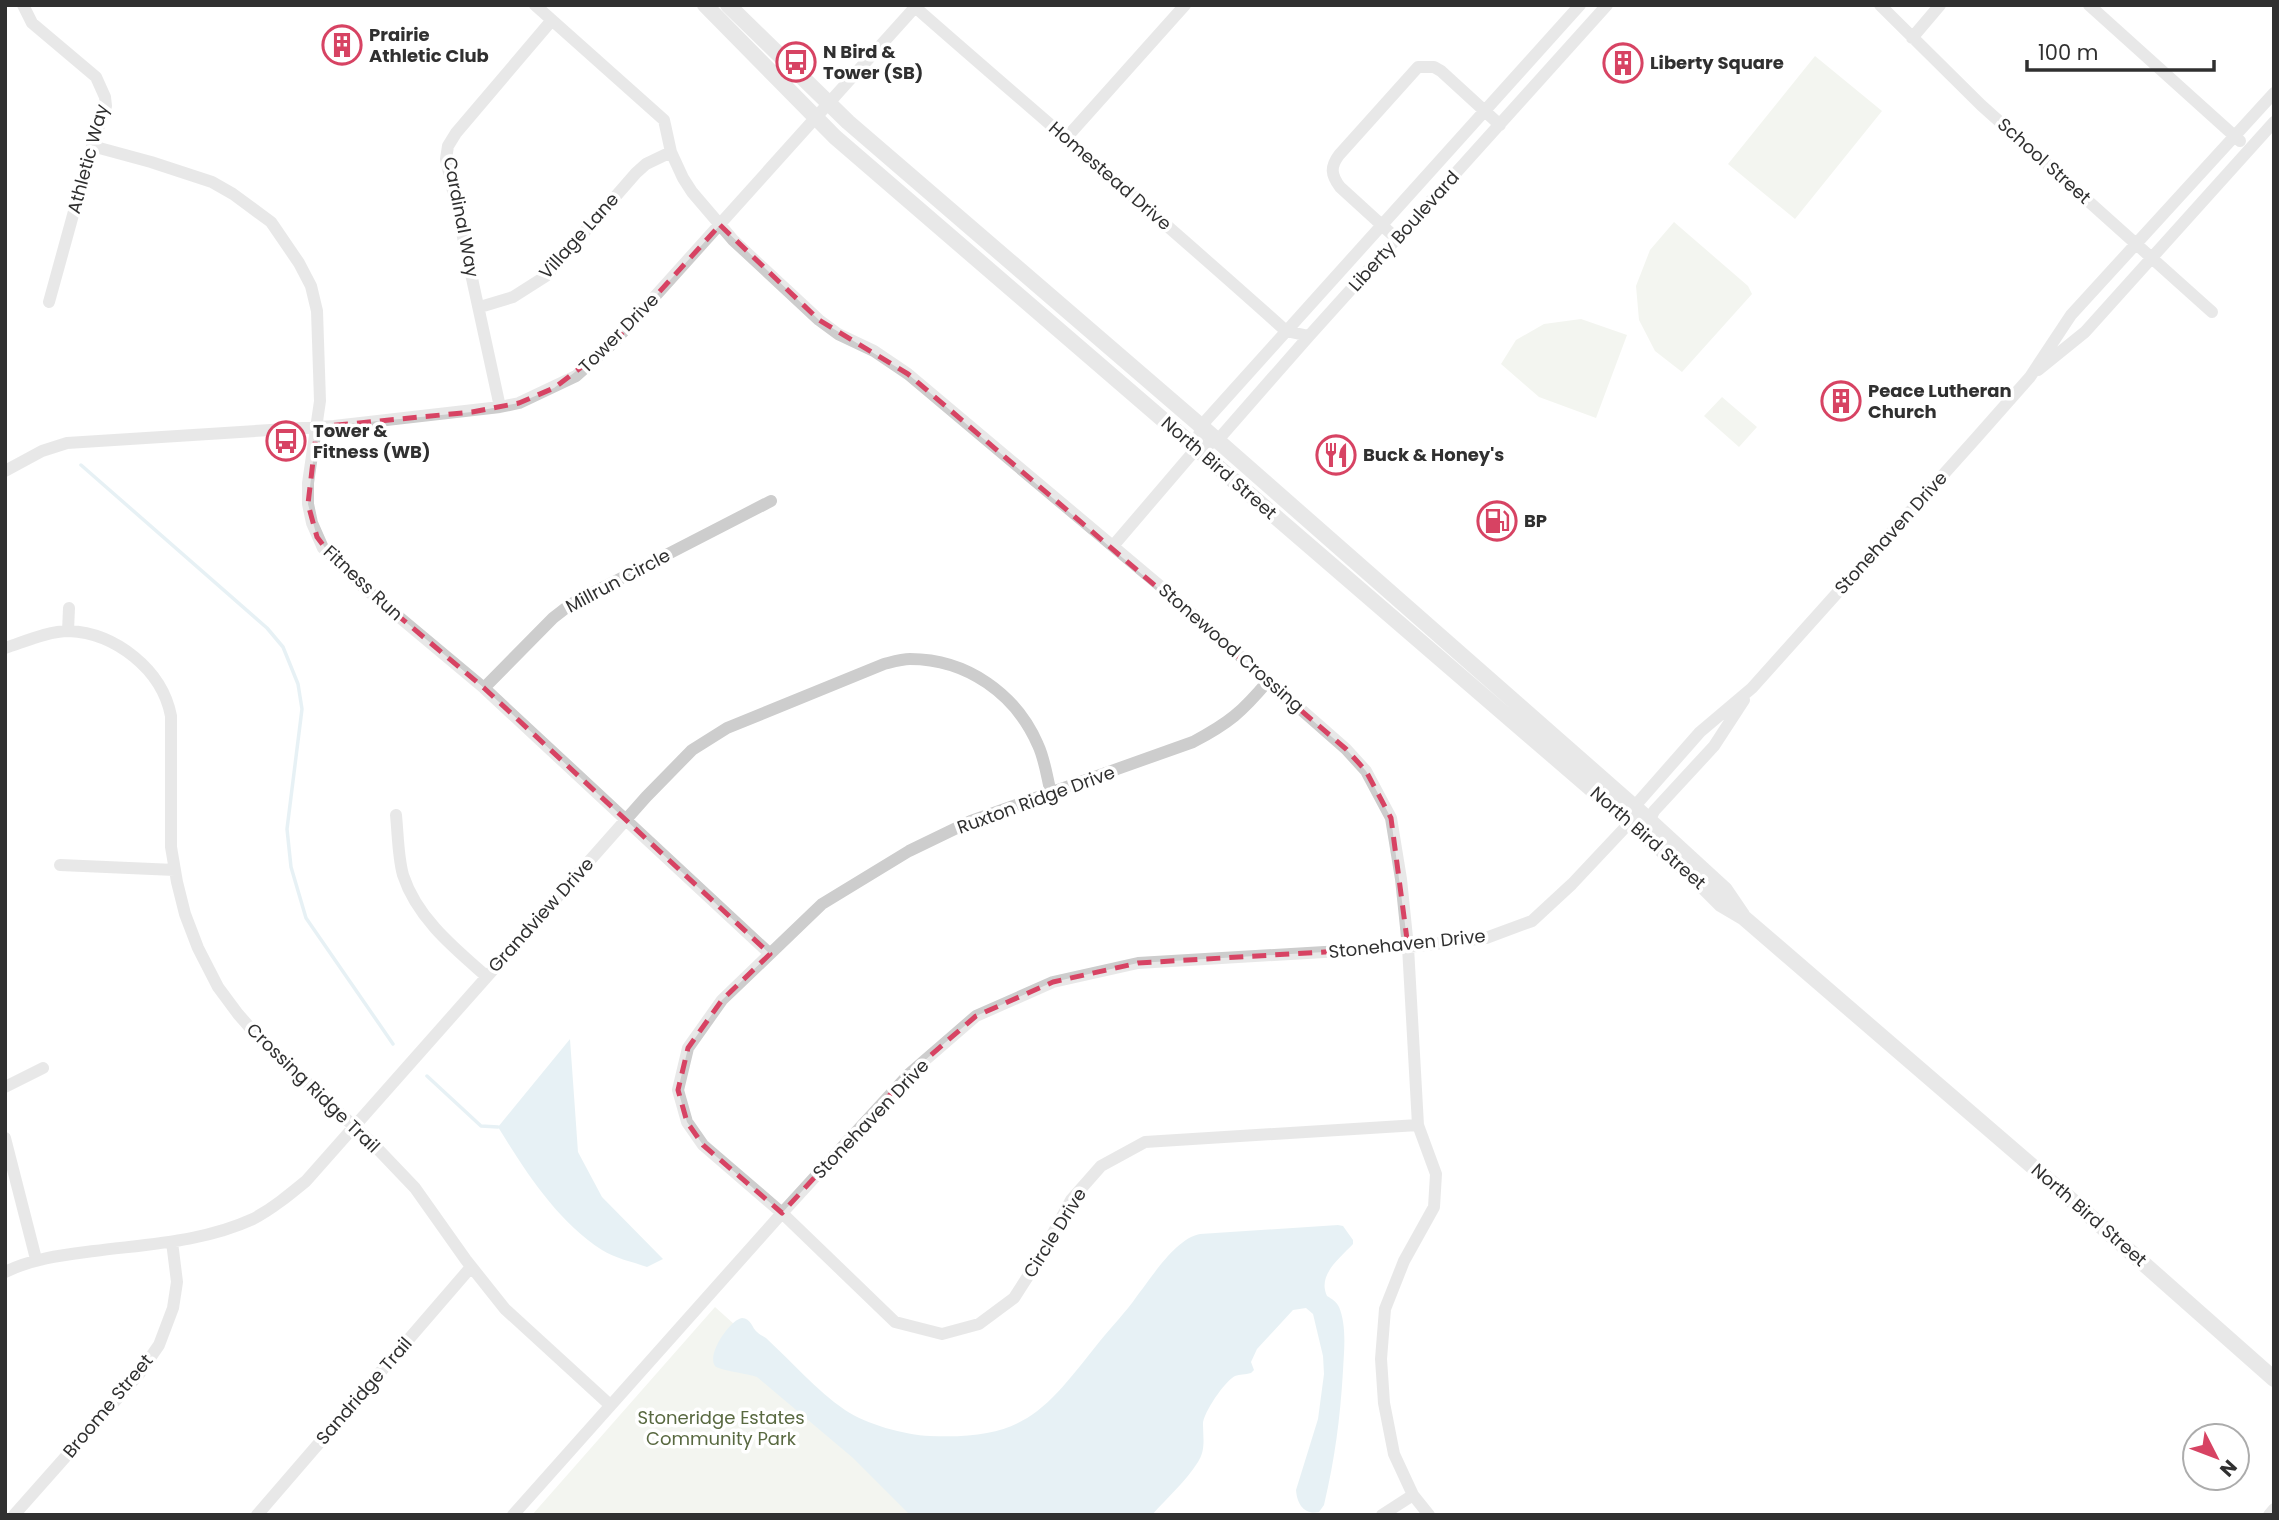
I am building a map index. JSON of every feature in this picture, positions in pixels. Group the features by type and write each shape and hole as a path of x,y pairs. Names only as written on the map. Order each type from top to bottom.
{"street":[{"name":"Athletic Way","path":"23,5 32,23 90,72 104,92 106,106 92,146 49,302"},
{"name":"Stonewood Crossing","path":"535,5 664,120 677,168 692,192 720,225 819,320 838,334 874,351 908,374 1113,546 1346,749 1366,771 1391,818 1408,947 1418,1125 1436,1174 1434,1207 1404,1261 1385,1310 1381,1359 1384,1403 1394,1454 1413,1495 1429,1515"},
{"name":"North Bird Street","path":"705,5 835,137 1196,449 1638,816"},
{"name":"North Bird Street","path":"728,5 830,104 1201,426 1638,816 1721,904 1744,917 2073,1201 2274,1379"},
{"path":"1067,137 1185,5"},
{"name":"Liberty Boulevard","path":"1113,546 1196,449 1201,426 1580,5"},
{"name":"Liberty Boulevard","path":"1196,449 1217,441 1607,5"},
{"name":"School Street","path":"1880,5 1981,104 2212,312"},
{"path":"1912,38 1940,5"},
{"path":"2090,5 2249,149"},
{"name":"Tower Drive","path":"5,471 42,451 67,443 317,427 472,412 519,403 554,388 576,376 613,343 916,6"},
{"name":"Homestead Drive","path":"916,6 1286,331 1309,336"},
{"name":"Cardinal Way","path":"500,407 446,159 448,146 456,132 552,20"},
{"path":"1397,239 1340,187 1332,177 1332,169 1339,155 1418,67 1434,67 1500,125"},
{"name":"Stonehaven Drive","path":"513,1515 909,1074 976,1016 1053,982 1138,963 1408,947 1486,938 1532,921 1638,816 1700,732 1752,688 2030,377 2071,315 2274,93"},
{"name":"Stonehaven Drive","path":"2030,377 2085,332 2274,122"},
{"name":"Fitness Run","path":"92,146 212,182 271,222 311,286 317,311 320,401 308,483 308,504 312,523 323,548 362,586 484,688 770,954"},
{"name":"Village Lane","path":"480,307 513,297 546,275 636,173 646,164 671,152"},
{"name":"Millrun Circle","path":"484,688 553,618 571,604 771,501"},
{"path":"5,648 68,631 69,608"},
{"name":"Crossing Ridge Trail","path":"68,631 105,639 137,659 148,670 169,704 172,732 170,834 175,870 185,914 198,948 225,996 260,1039 354,1126 415,1188 471,1267 505,1309 610,1405"},
{"name":"Grandview Drive","path":"5,1272 36,1259 172,1242 230,1228 283,1200 306,1181 626,818 692,750 727,728 884,664 908,659 950,664 985,680 1015,707 1039,746 1051,793"},
{"name":"Ruxton Ridge Drive","path":"782,1213 703,1145 687,1122 678,1090 688,1048 722,1000 822,904 909,851 971,821 1170,751 1221,728 1243,710 1268,681"},
{"name":"Stonehaven Drive","path":"1638,816 1654,811 1714,746 1752,688"},
{"path":"396,815 403,875 414,898 445,939 486,976"},
{"path":"61,865 175,870"},
{"path":"5,1087 43,1068"},
{"name":"Circle Drive","path":"782,1213 895,1322 942,1334 979,1324 1014,1298 1071,1200 1101,1166 1145,1142 1418,1125"},
{"path":"5,1138 36,1259"},
{"name":"Broome Street","path":"13,1515 139,1374 159,1345 173,1308 177,1282 172,1242"},
{"name":"Sandridge Trail","path":"257,1515 471,1267"},
{"path":"1382,1515 1413,1495"},
{"path":"2269,1515 2274,1509"}],"highlighted area":[{"path":"720,225 819,320 908,374 1346,749 1366,771 1391,818 1408,947 1138,963 1053,982 976,1016 909,1074 782,1213 703,1145 687,1122 678,1090 688,1048 722,1000 770,954 484,688 338,565 317,537 308,504 317,427 472,412 519,403 554,388 613,343"}],"green space":[{"path":"1815,56 1882,111 1795,219 1728,164"},
{"path":"1674,222 1748,286 1752,294 1682,372 1655,351 1639,320 1636,286 1650,250"},
{"path":"1581,319 1627,335 1596,418 1539,397 1501,364 1516,340 1544,324"},
{"path":"1722,397 1757,427 1739,447 1704,416"},
{"name":"Stoneridge Estates Community Park","path":"715,1307 946,1515 532,1515"}],"water":[{"path":"570,1039 578,1152 602,1197 663,1259 647,1267 607,1253 570,1224 531,1178 498,1127"},
{"path":"1343,1226 1353,1244 1331,1267 1325,1281 1327,1296 1337,1303 1342,1314 1344,1347 1334,1455 1324,1505 1319,1512 1305,1510 1298,1500 1296,1490 1318,1419 1324,1374 1323,1356 1313,1314 1306,1308 1293,1310 1257,1349 1251,1362 1254,1370 1251,1373 1235,1376 1220,1391 1204,1420 1201,1457 1188,1476 1152,1515 910,1515 853,1458 757,1377 717,1367 713,1361 717,1346 726,1330 737,1320 745,1318 824,1394 863,1420 920,1435 963,1436 989,1433 1030,1416 1064,1386 1165,1260 1191,1237 1200,1234"}],"waterway":[{"path":"81,465 267,628 283,647 298,684 302,709 287,829 291,867 306,918 393,1044"},
{"path":"427,1076 481,1126 498,1127"}],"place":[{"name":"Prairie Athletic Club","path":"342,45"},
{"name":"N Bird & Tower (SB)","path":"796,62"},
{"name":"Liberty Square","path":"1623,63"},
{"name":"Peace Lutheran Church","path":"1841,401"},
{"name":"Tower & Fitness (WB)","path":"286,441"},
{"name":"Buck & Honey's","path":"1336,455"},
{"name":"BP","path":"1497,521"}]}
